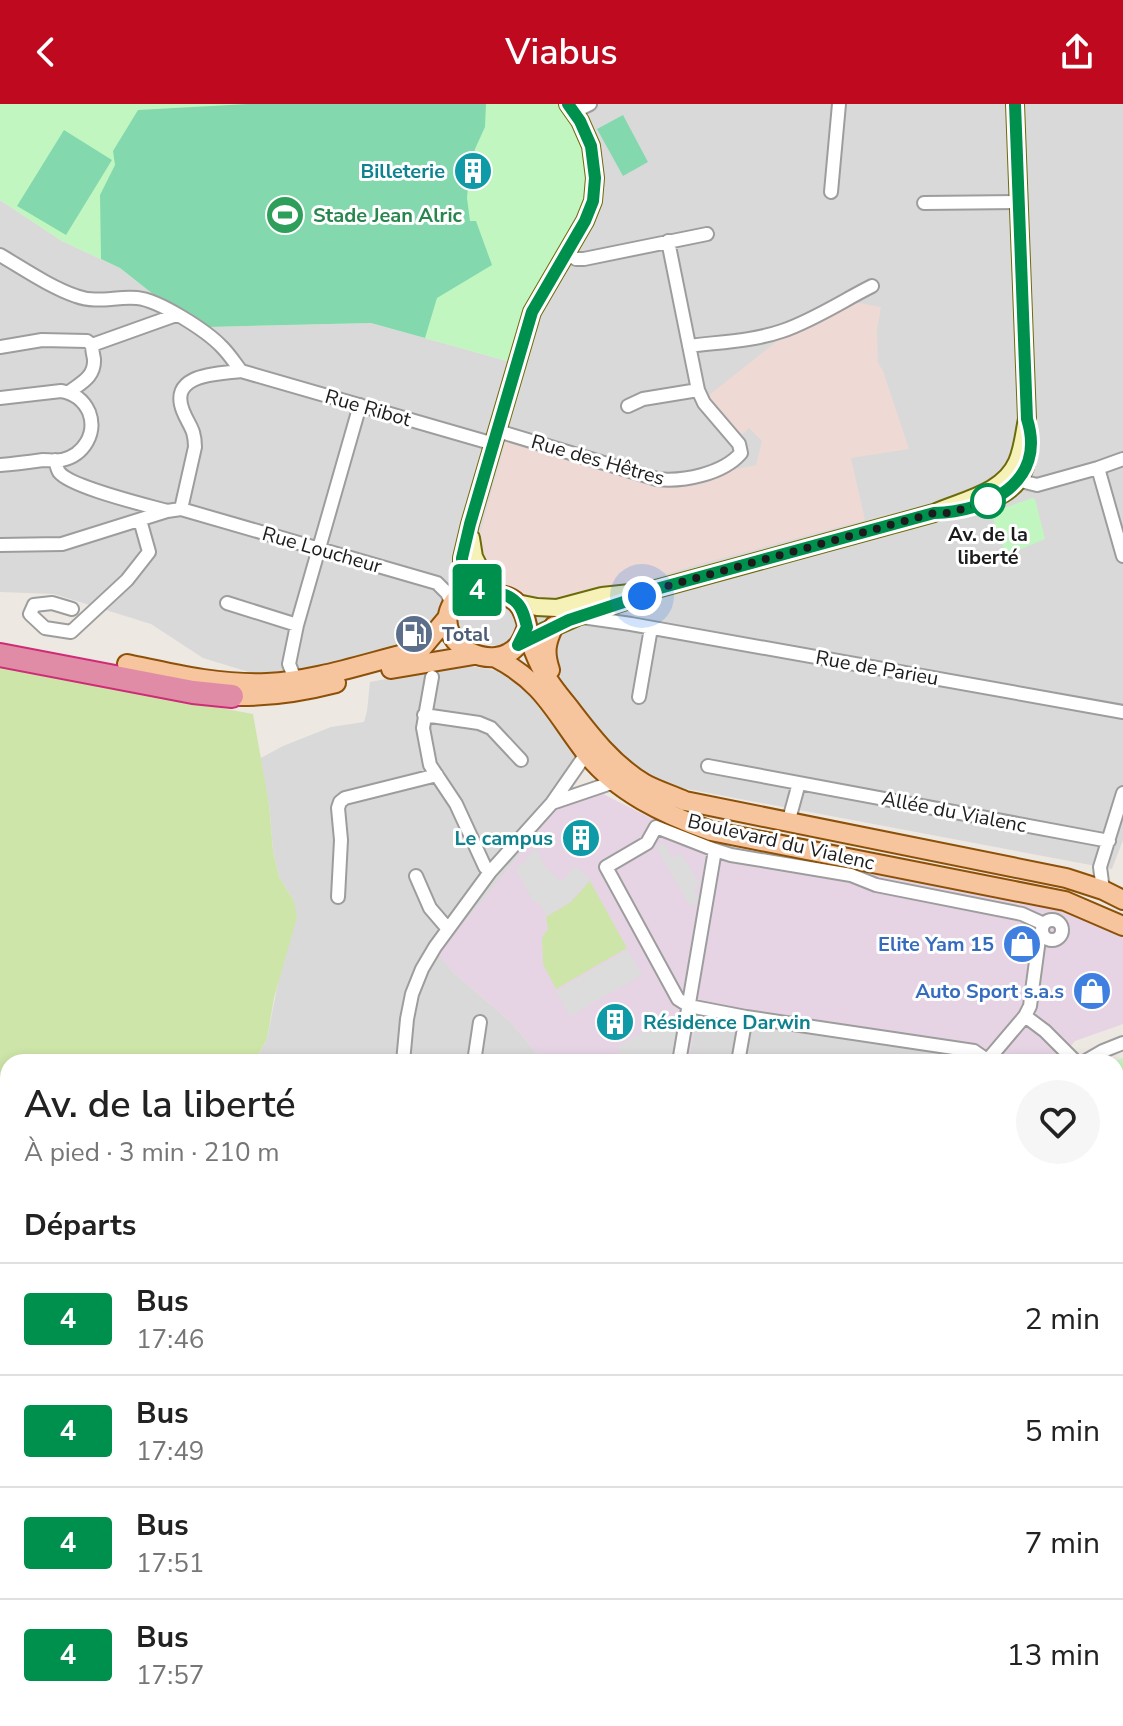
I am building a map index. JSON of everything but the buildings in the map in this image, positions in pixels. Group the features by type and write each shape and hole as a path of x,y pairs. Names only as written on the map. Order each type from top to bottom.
{"highway":[{"path":"0,639 127,664"},
{"path":"0,655 232,696"}],"main road":[{"path":"127,664 219,682 271,683 422,648 454,605 478,590 509,597 517,603 525,617 525,637 509,653 496,658 474,655 400,667 300,692 232,696"},
{"path":"454,605 449,626 458,643 474,655"},
{"path":"554,626 545,654 559,695"},
{"name":"Boulevard du Vialenc","path":"525,637 559,695 610,758 645,783 685,801 1083,882 1123,900"},
{"name":"Boulevard du Vialenc","path":"496,658 527,676 565,722 586,754 614,782 676,818 711,831 854,863 1065,901 1123,926"}],"street":[{"path":"454,605 470,524 532,312 585,221 593,201 595,178 591,146 571,108 590,104"},
{"path":"831,192 839,104"},
{"path":"986,502 1001,496 1016,476 1027,419 1015,104"},
{"path":"924,203 1020,202"},
{"path":"566,253 576,259 584,259 707,234"},
{"path":"628,406 643,399 698,390 668,241"},
{"path":"0,255 76,296 92,300 140,298 152,302 211,337 224,348 241,371 200,376 191,380 181,393 182,409 195,437 181,509 62,544 0,545"},
{"path":"689,346 784,330 812,319 872,286"},
{"path":"92,345 176,315"},
{"path":"0,347 42,340 87,341 92,345"},
{"path":"69,392 91,375 94,361 92,345"},
{"name":"Rue Ribot","path":"241,371 360,405 496,438"},
{"name":"Rue des Hêtres","path":"496,438 666,480 695,477 733,462 741,453 739,444 704,403 698,390"},
{"path":"0,398 69,392 86,407 90,415 91,434 73,456 0,465"},
{"path":"295,679 289,664 297,625 360,405"},
{"path":"934,513 949,513 1123,459"},
{"path":"55,460 59,472 72,481 167,511"},
{"path":"1098,468 1123,556"},
{"path":"1016,476 1037,485"},
{"path":"517,603 557,608 642,596 649,591 934,513 974,498 1016,476"},
{"name":"Rue Loucheur","path":"181,509 437,583 454,605"},
{"path":"72,609 52,603 34,605 30,614 45,628 71,632 127,580 149,552 140,520"},
{"path":"470,524 474,557 492,592"},
{"path":"525,637 608,601"},
{"path":"608,601 631,624"},
{"path":"227,603 297,625"},
{"name":"Rue de Parieu","path":"577,617 1123,712"},
{"path":"639,697 651,628"},
{"path":"432,677 423,728 430,765 460,812 490,872"},
{"path":"424,715 479,723 491,728 521,760"},
{"path":"404,1054 412,994 422,969 490,872 552,803 586,754"},
{"name":"Allée du Vialenc","path":"708,766 1109,841"},
{"path":"338,897 340,802 345,798 437,775"},
{"path":"552,803 614,782"},
{"path":"788,823 799,783"},
{"path":"1103,890 1100,867 1123,793"},
{"path":"633,795 656,827 715,850 851,875 876,885 1022,914 1043,928"},
{"path":"656,827 647,843 606,867 678,999 689,1006 746,1017 978,1054"},
{"path":"680,1054 715,850"},
{"path":"806,868 820,866 846,871 854,863"},
{"path":"1083,882 1100,867"},
{"path":"416,876 430,908 448,929"},
{"path":"992,1054 1030,1006 1039,939 1043,928 1053,920 1062,929 1042,960 1033,990"},
{"path":"1025,1016 1068,1054"},
{"path":"739,1054 746,1017"},
{"path":"475,1054 480,1022"},
{"path":"1098,1054 1123,1043"}],"shaded area":[{"path":"557,104 1123,104 1123,840 1112,869 666,785 621,757 593,725 559,675 551,655 429,634 404,649 298,673 262,676 203,658 151,624 54,594 0,592 0,200 62,241 120,268 207,327 371,323 507,361 517,327 529,304 576,129"},
{"path":"854,302 881,307 877,330 878,363 909,449 851,458 865,520 626,586 595,588 545,601 510,595 501,586 483,558 478,541 506,439 656,486 689,484 756,465 762,441 749,428 740,434 708,396 781,338 823,321"},
{"path":"470,666 498,671 525,689 583,766 558,808 439,954 452,971 511,1022 537,1054 259,1054 267,1039 294,901 279,877 259,759 331,727 364,722 370,682"},
{"path":"603,794 694,840 1064,911 1123,936 1123,1024 1075,1041 1064,1054 951,1054 827,1033 700,1001 690,1054 537,1054 511,1022 452,971 438,954 558,808"},
{"path":"664,843 672,858 681,853 700,885 694,889 698,902 690,907 656,847"},
{"path":"536,847 544,865 562,882 574,866 591,879 570,902 546,916 540,904 533,901 515,868"},
{"path":"628,950 642,975 570,1016 556,991"},
{"path":"700,1001 827,1033 951,1054 690,1054"},
{"path":"669,1017 680,1036 677,1054 620,1054 617,1047"}],"green space":[{"name":"Stade Jean Alric","path":"0,104 557,104 576,129 586,162 583,202 517,327 507,361 371,323 207,327 158,298 120,268 62,241 0,200"},
{"name":"Stade Jean Alric","path":"248,104 486,104 485,127 475,149 467,198 470,221 476,221 492,265 437,298 425,338 371,323 207,327 158,298 120,268 101,259 100,195 115,165 113,151 138,110"},
{"path":"623,115 648,162 623,176 597,129"},
{"path":"64,130 112,160 66,235 17,206"},
{"path":"1035,499 1045,539 1006,555 991,513"},
{"path":"0,667 253,714 269,804 273,851 279,877 294,901 297,917 274,998 267,1039 259,1054 0,1054"},
{"path":"590,881 627,948 556,989 543,964 542,937 548,929 546,917 571,902"}],"bus line":[{"name":"4","path":"568,104 591,146 595,178 593,201 585,221 532,312 462,558 462,594 478,590 492,592 509,597 522,610 527,627 518,645 554,626 649,591 934,513 966,509 1001,496 1014,486 1025,473 1030,449 1015,104"}],"place":[{"name":"Billeterie","path":"473,171"},
{"name":"Stade Jean Alric","path":"285,215"},
{"name":"Av. de la liberté","path":"988,501"},
{"name":"Total","path":"414,634"},
{"name":"Le campus","path":"581,838"},
{"name":"Elite Yam 15","path":"1022,944"},
{"name":"Auto Sport s.a.s","path":"1092,991"},
{"name":"Résidence Darwin","path":"615,1022"}],"route":[{"path":"642,596 649,591 988,501"}]}
